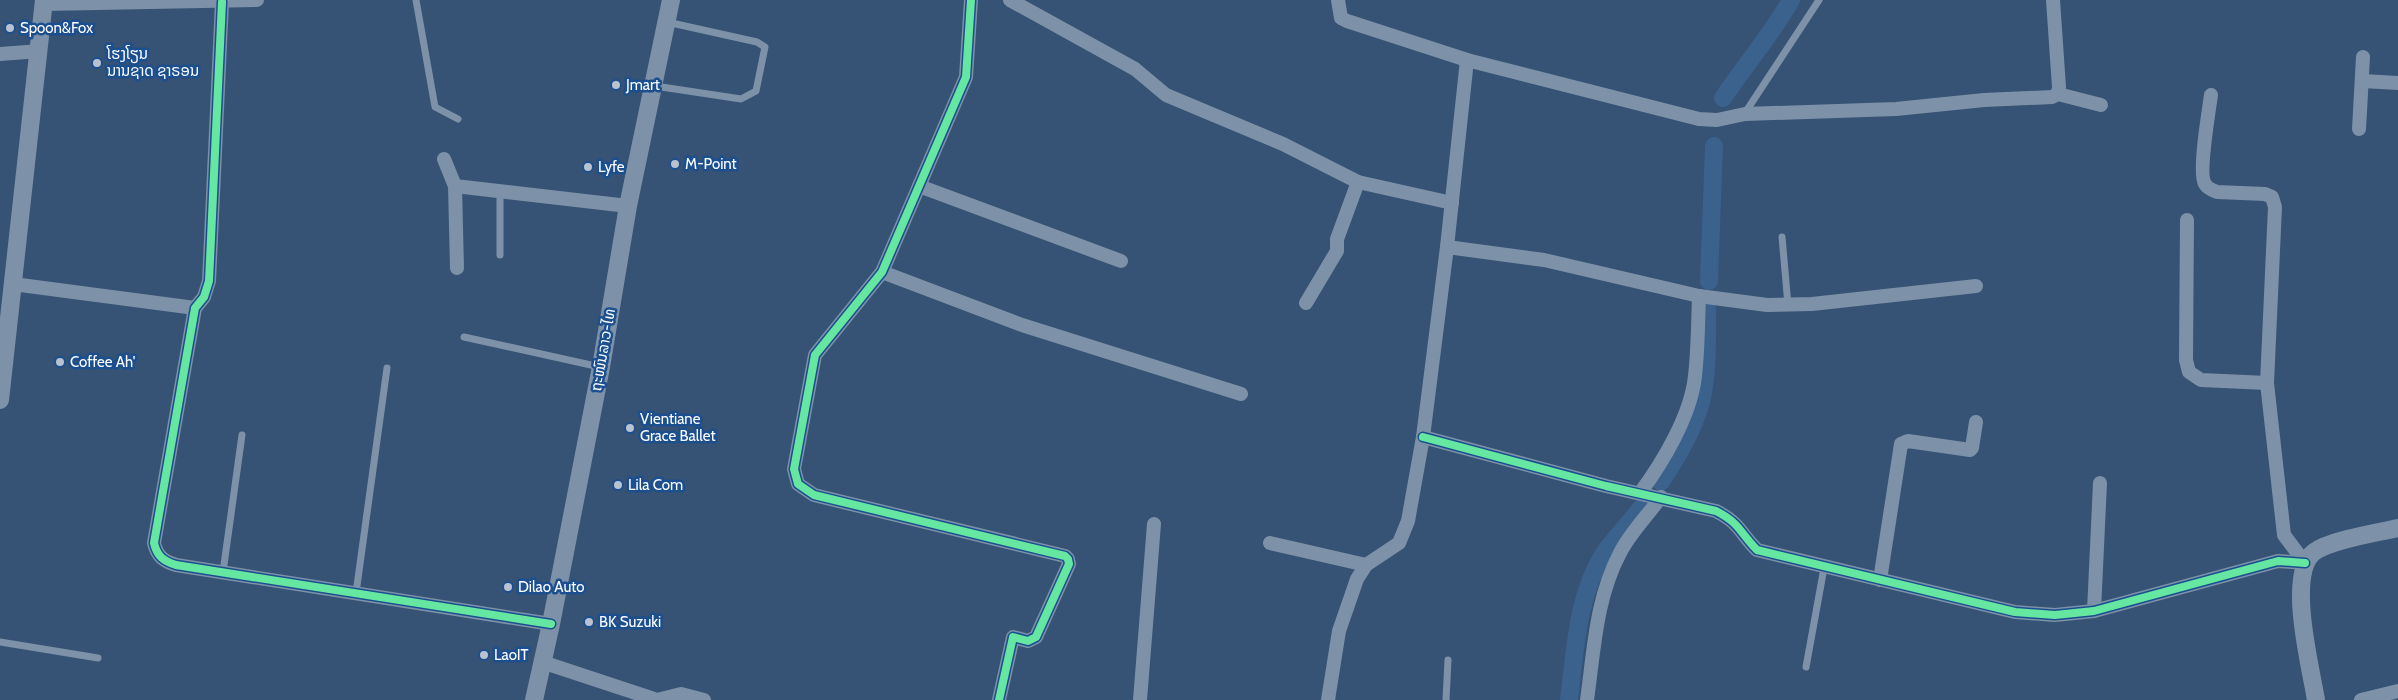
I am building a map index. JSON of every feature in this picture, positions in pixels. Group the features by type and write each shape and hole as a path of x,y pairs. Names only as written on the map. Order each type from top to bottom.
{"street":[{"path":"0,400 40,52 44,2 222,2 257,0"},
{"name":"ຖະໜົນລາວ-ໄທ","path":"534,700 551,624 601,367 628,206 655,86 671,0"},
{"path":"971,0 966,77 882,272 816,354 794,469 798,484 814,495 1065,556 1068,559 1069,564 1036,637 1028,641 1013,637 999,700"},
{"path":"1010,0 1135,69 1166,95 1283,144 1358,182 1452,203"},
{"path":"1338,0 1341,18 1347,21 1467,60 1699,119 1717,120 1745,114 1896,109 1984,100 2052,97 2058,94 2101,105"},
{"path":"2053,0 2058,94"},
{"path":"222,2 209,281 204,297 195,308 154,542 156,552 169,562 223,572 551,624"},
{"path":"0,54 40,52"},
{"path":"2358,129 2363,81 2363,57"},
{"path":"1328,700 1339,631 1357,579 1366,565 1399,543 1408,521 1423,437 1448,247 1467,60"},
{"path":"2363,81 2398,83"},
{"path":"2211,95 2202,169 2203,182 2210,190 2217,192 2265,194 2272,197 2275,207 2267,383 2284,535 2305,563"},
{"path":"444,159 455,186 457,268"},
{"path":"1306,303 1337,251 1336,239 1358,182"},
{"path":"455,186 628,206"},
{"path":"918,186 1121,261"},
{"path":"2187,220 2186,360 2189,372 2201,380 2267,383"},
{"path":"1448,247 1544,260 1699,296 1766,305 1788,305 1976,286"},
{"path":"882,272 1022,325 1241,394"},
{"path":"13,284 195,308"},
{"path":"1640,492 1654,475 1687,410 1695,378 1699,296"},
{"path":"1880,580 1901,444 1908,441 1970,450 1972,448 1976,422"},
{"path":"1423,437 1606,486 1640,492 1716,511 1731,518 1742,529 1749,542 1757,550 1824,568 2015,612 2055,615 2094,611 2278,561 2305,563"},
{"path":"2094,611 2100,483"},
{"path":"1587,700 1599,614 1609,578 1621,552 1661,497"},
{"path":"1140,700 1154,524"},
{"path":"2316,700 2300,594 2301,576 2305,563 2313,553 2328,545 2398,528"},
{"path":"1270,543 1366,565"},
{"path":"542,662 657,700 681,694 704,700"},
{"path":"2361,700 2398,691"}],"lane":[{"path":"416,0 435,107 458,119"},
{"path":"1745,114 1819,0"},
{"path":"655,86 741,100 756,91 766,47 757,42 667,22"},
{"path":"500,191 500,255"},
{"path":"1782,237 1788,305"},
{"path":"464,338 601,367"},
{"path":"356,593 387,368"},
{"path":"223,572 242,436"},
{"path":"1806,667 1824,568"},
{"path":"0,642 98,658"},
{"path":"1446,700 1448,660"}],"waterway":[{"path":"1723,98 1791,0"},
{"path":"1709,281 1714,146"},
{"path":"1661,482 1679,453 1698,413 1701,402 1706,368 1707,309"},
{"path":"1569,700 1578,625 1594,571 1603,555 1642,507"}],"cycle path":[{"path":"971,0 966,77 882,272 815,355 794,469 798,484 814,495 1065,556 1068,559 1069,564 1036,637 1028,641 1013,637 999,700"},
{"path":"222,2 209,281 204,297 195,308 154,543 159,555 164,560 176,565 551,624"},
{"path":"1423,437 1606,486 1716,511 1735,524 1757,550 2015,612 2055,615 2094,611 2278,561 2305,563"}],"place":[{"name":"Spoon&Fox","path":"10,28"},
{"name":"ໂຮງໂຽນ ນານຊາດ ຊາຣອນ","path":"97,63"},
{"name":"Jmart","path":"616,85"},
{"name":"M-Point","path":"675,164"},
{"name":"Lyfe","path":"588,167"},
{"name":"Coffee Ah'","path":"60,362"},
{"name":"Vientiane Grace Ballet","path":"630,428"},
{"name":"Lila Com","path":"618,485"},
{"name":"Dilao Auto","path":"508,587"},
{"name":"BK Suzuki","path":"589,622"},
{"name":"LaoIT","path":"484,655"}]}
